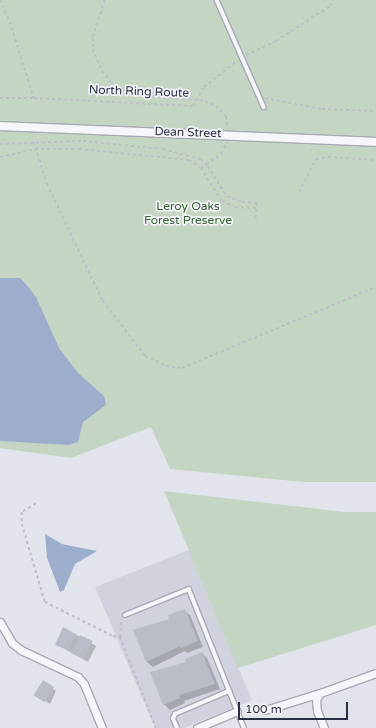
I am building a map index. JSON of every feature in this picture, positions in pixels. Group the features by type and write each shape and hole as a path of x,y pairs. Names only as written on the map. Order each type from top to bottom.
{"street":[{"name":"Dean Street","path":"0,126 376,142"},
{"path":"0,622 6,634 21,650 78,677 84,684 102,728"},
{"path":"265,710 320,693 376,673"},
{"path":"320,693 316,700 317,711 324,728"},
{"path":"197,728 237,712"}],"lane":[{"path":"217,0 264,107"},
{"path":"125,615 189,590 244,727"},
{"path":"177,728 173,719 175,714 229,691"}],"path":[{"path":"0,0 10,22 34,98"},
{"path":"105,0 93,38 93,49 102,72 111,82 122,89 152,96 198,101 216,106 226,116 228,129"},
{"name":"North Ring Route","path":"0,98 34,98 193,106 198,101 204,87 219,72 242,57 276,41 330,6 333,0"},
{"path":"260,97 322,109 376,112"},
{"path":"201,168 221,154 228,139"},
{"path":"0,144 83,141 164,149 201,159 207,165 226,196 242,202 257,203 256,218"},
{"path":"34,142 47,184 103,301 145,356 166,366 182,368 376,287"},
{"path":"0,157 35,149 110,150 189,160 201,168 222,201 235,207 256,208"},
{"path":"299,192 316,159 328,157 376,160"},
{"path":"36,504 22,512 22,524 45,602 113,636 120,637"},
{"path":"125,615 121,619 120,637 156,728"}],"shaded area":[{"path":"189,550 252,700 184,728 155,728 95,587"}],"green space":[{"name":"Leroy Oaks Forest Preserve","path":"0,0 376,0 376,482 304,482 170,469 151,427 71,458 0,448"},
{"path":"164,491 345,512 376,512 376,625 238,668"}],"water":[{"path":"0,278 20,278 26,284 36,297 59,348 78,373 104,396 106,405 83,422 78,442 69,445 0,441"},
{"path":"45,534 62,544 97,551 75,564 64,590 60,592 47,558"}],"building":[{"path":"185,609 198,641 181,648 180,646 146,662 133,630 169,619 168,615"},
{"path":"63,627 76,634 68,650 55,645"},
{"path":"80,635 93,641 84,659 72,653"},
{"path":"202,652 215,684 179,695 180,698 163,705 150,672 186,662 185,659"},
{"path":"43,680 54,687 44,702 33,695"}]}
